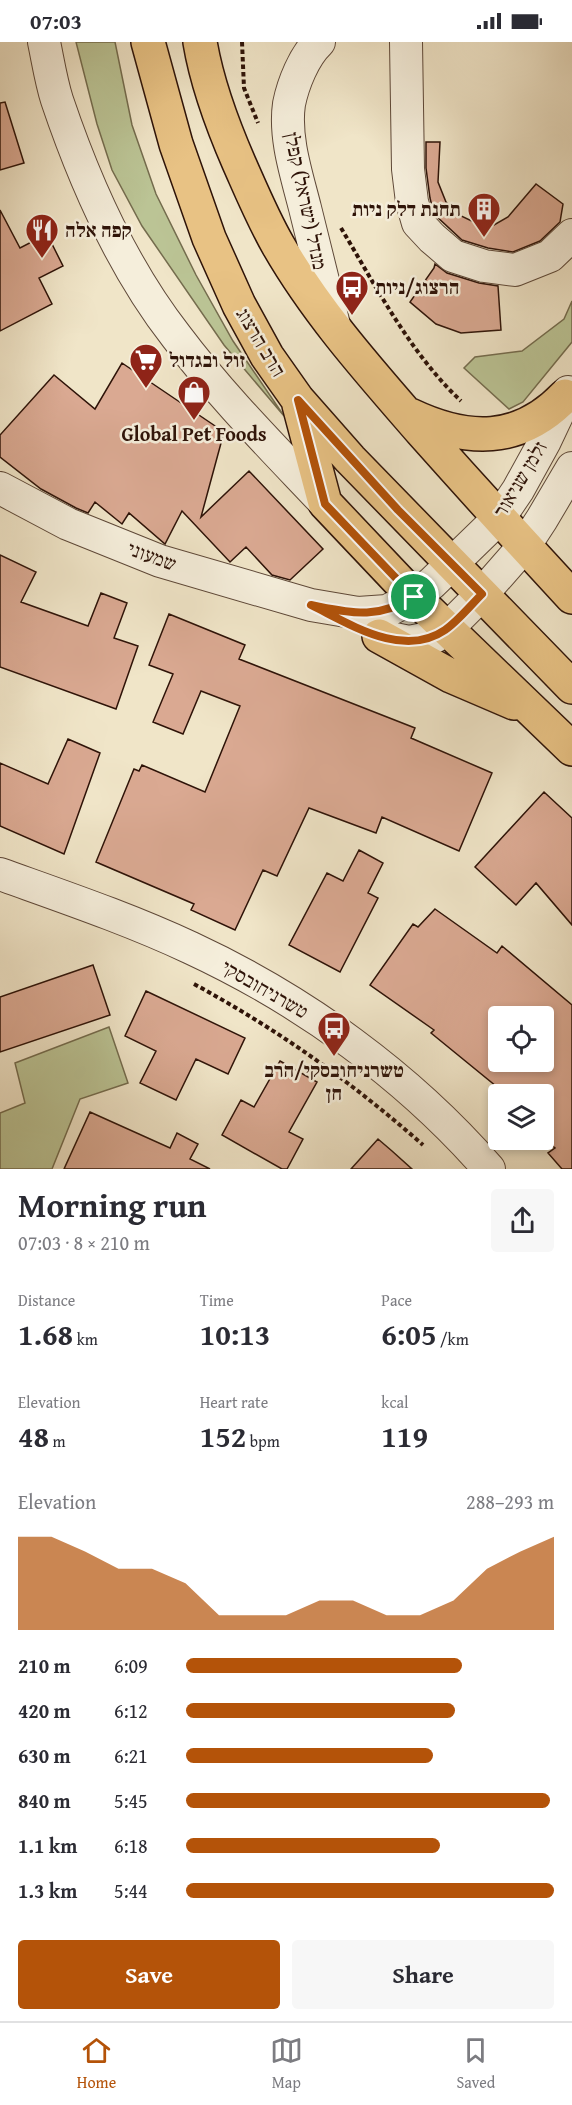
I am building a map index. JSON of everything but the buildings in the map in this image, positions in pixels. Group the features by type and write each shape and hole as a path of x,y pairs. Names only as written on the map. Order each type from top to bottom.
{"main road":[{"name":"הרב הרצוג","path":"148,42 176,144 209,238 239,305 267,356 298,400 358,468 572,687"},
{"path":"200,42 219,118 250,190 278,245 335,330 499,518 572,597"},
{"path":"406,412 449,430 469,434 496,434 510,432 528,424 554,408 568,390"},
{"path":"298,400 325,504 414,597 572,749"},
{"path":"379,636 460,680 531,710"}],"street":[{"path":"44,42 56,98 82,165 108,226 138,279 174,335 206,374 325,504"},
{"name":"מנדל (ישראל) קפלן","path":"319,42 298,76 289,104 289,135 295,171 335,330"},
{"path":"406,42 408,169 412,202 418,223 453,256 484,266 515,270 550,256 572,235"},
{"name":"זלמן שניאור","path":"452,564 499,518 518,490 545,441 568,390"},
{"name":"זלמן שניאור","path":"482,594 525,545 543,519 572,468"},
{"name":"שמעוני","path":"0,488 68,524 160,561 311,605 344,612 387,611 414,597 452,564"},
{"name":"שמעוני","path":"311,605 379,636 409,642 434,637 447,629 482,594"},
{"name":"טשרניחובסקי","path":"0,874 95,908 192,948 254,981 320,1021 385,1070 438,1116 489,1169"}],"path":[{"path":"340,226 429,367 465,405"},
{"path":"189,981 245,1012 313,1058 378,1105 427,1149"}],"green space":[{"path":"76,42 115,42 132,125 156,194 196,275 233,341 284,416 224,345 142,226 112,170 97,124"},
{"path":"572,301 572,342 523,402 509,409 464,368 475,357 522,351 564,319"},
{"path":"109,1027 128,1083 80,1099 52,1169 0,1169 0,1113 25,1103 15,1063"}],"place":[{"name":"תחנת דלק ניות","path":"484,238"},
{"name":"קפה אלה","path":"42,259"},
{"name":"הרצוג/ניות","path":"352,316"},
{"name":"זול ובגדול","path":"146,389"},
{"name":"Global Pet Foods","path":"194,421"},
{"name":"טשרניחובסקי/הרב חן","path":"334,1057"}],"route":[{"path":"298,400 398,510 482,594 447,629 434,637 409,642 379,636 311,605 344,612 373,613 387,611 414,597 325,504 298,400"}]}
